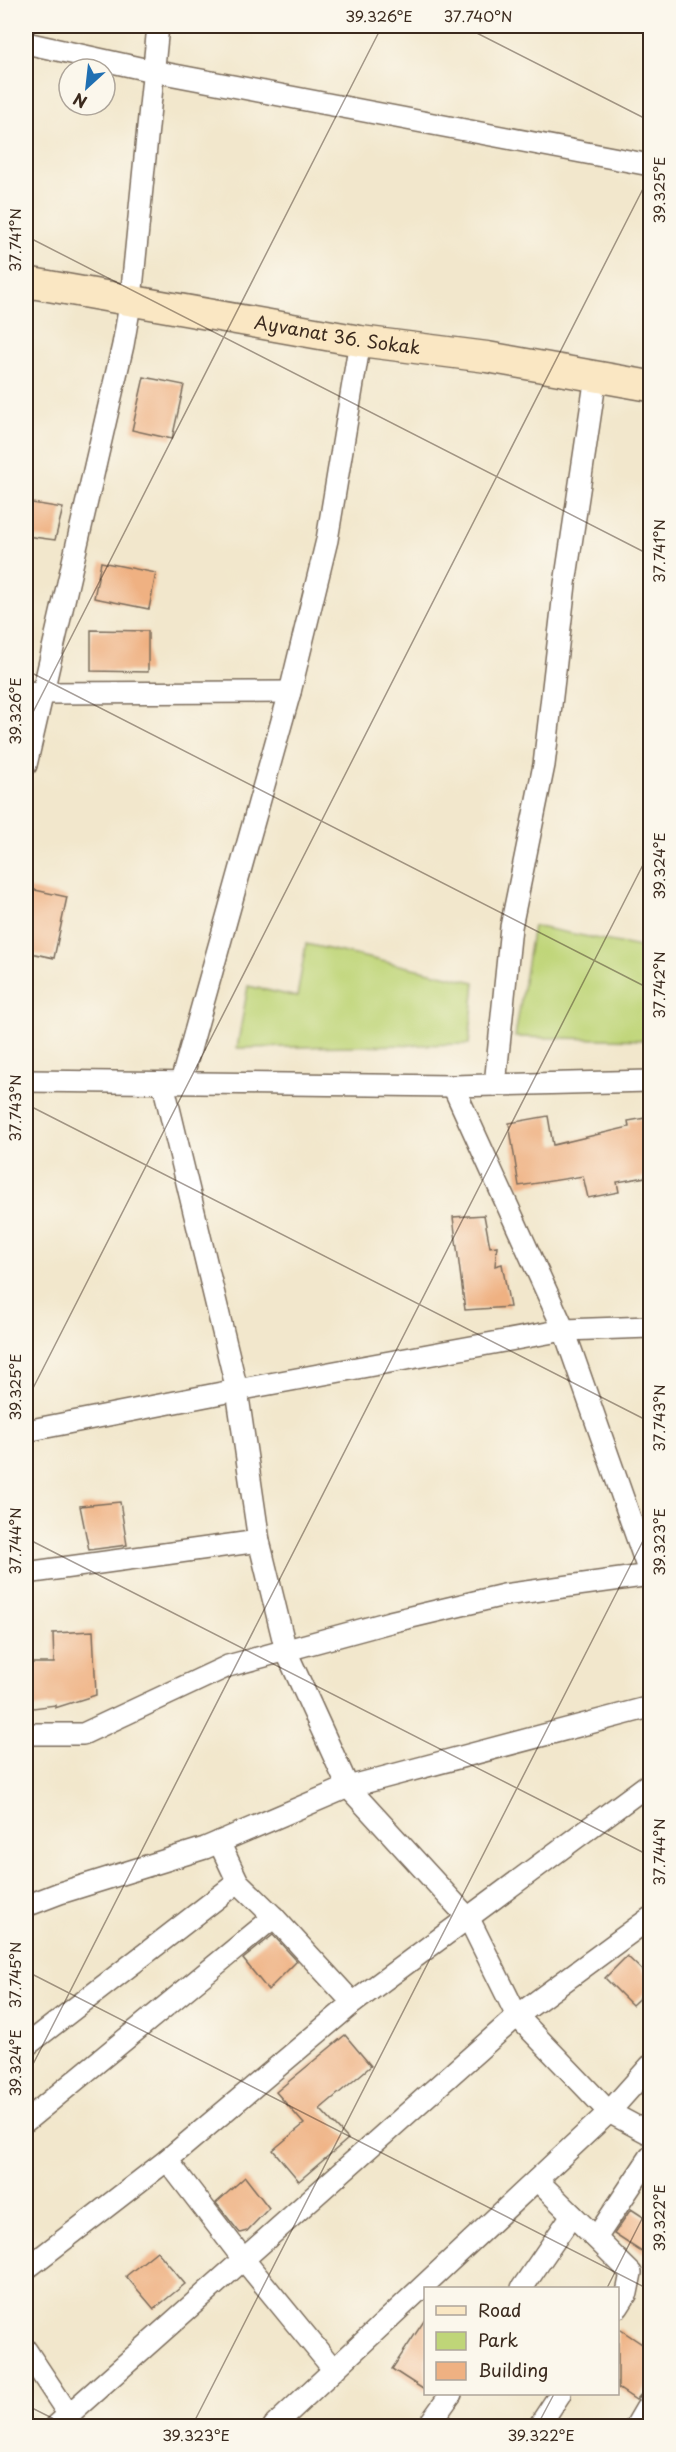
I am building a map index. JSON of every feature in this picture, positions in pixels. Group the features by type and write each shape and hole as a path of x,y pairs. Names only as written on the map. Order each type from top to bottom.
{"street":[{"path":"26,765 34,693 123,345 131,299 158,26"},
{"path":"26,43 153,71 651,165"},
{"name":"Ayvanat 36. Sokak","path":"26,282 360,341 487,357 651,386"},
{"path":"360,341 327,540 290,692 172,1083 237,1390 259,1541 286,1651 348,1787 469,1919 517,2016 609,2112 651,2133"},
{"path":"495,1085 511,927 544,765 565,584 596,376"},
{"path":"34,693 290,692"},
{"path":"26,1081 453,1086 651,1081"},
{"path":"26,1734 83,1734 228,1666 504,1595 651,1575 564,1330 453,1086"},
{"path":"26,1431 564,1330 651,1327"},
{"path":"26,1573 259,1541"},
{"path":"26,1906 219,1842 348,1787 651,1707"},
{"path":"26,2269 167,2160 353,2003 651,1783"},
{"path":"219,1842 238,1882 274,1917 353,2003"},
{"path":"26,2046 238,1882"},
{"path":"26,2121 274,1917"},
{"path":"27,2354 63,2421 517,2016 651,1918"},
{"path":"274,2427 609,2112 651,2066"},
{"path":"596,2238 651,2157"},
{"path":"167,2160 244,2260 334,2370"},
{"path":"537,2180 631,2274 627,2293 619,2305"},
{"path":"523,2287 572,2215"},
{"path":"431,2426 450,2395"},
{"path":"538,2427 559,2395"},
{"path":"636,2427 651,2402"}],"green space":[{"path":"533,926 650,949 650,1040 515,1037"},
{"path":"306,944 475,982 469,1044 237,1048 248,986 297,997"}],"building":[{"path":"144,377 184,385 172,439 132,430"},
{"path":"26,502 63,508 55,540 26,536"},
{"path":"101,562 156,573 149,609 94,598"},
{"path":"91,630 148,631 148,672 91,671"},
{"path":"26,888 67,897 54,958 26,952"},
{"path":"548,1116 553,1145 629,1127 628,1121 651,1117 651,1176 617,1182 619,1192 588,1198 583,1176 519,1186 509,1123"},
{"path":"484,1215 490,1247 497,1246 495,1266 502,1264 510,1307 465,1310 453,1217"},
{"path":"120,1502 127,1545 89,1550 80,1506"},
{"path":"93,1631 96,1695 55,1708 55,1705 26,1709 26,1663 54,1663 53,1633"},
{"path":"273,1935 297,1961 268,1990 243,1959"},
{"path":"627,1956 651,1979 651,1987 632,2005 605,1978"},
{"path":"345,2035 371,2066 320,2109 348,2139 299,2181 273,2150 304,2124 276,2092"},
{"path":"245,2177 269,2208 247,2231 240,2233 216,2203"},
{"path":"631,2209 651,2222 651,2258 614,2234"},
{"path":"157,2251 185,2284 154,2309 126,2276"},
{"path":"424,2321 424,2390 392,2369"},
{"path":"619,2329 651,2350 651,2383 636,2400 619,2389"}]}
